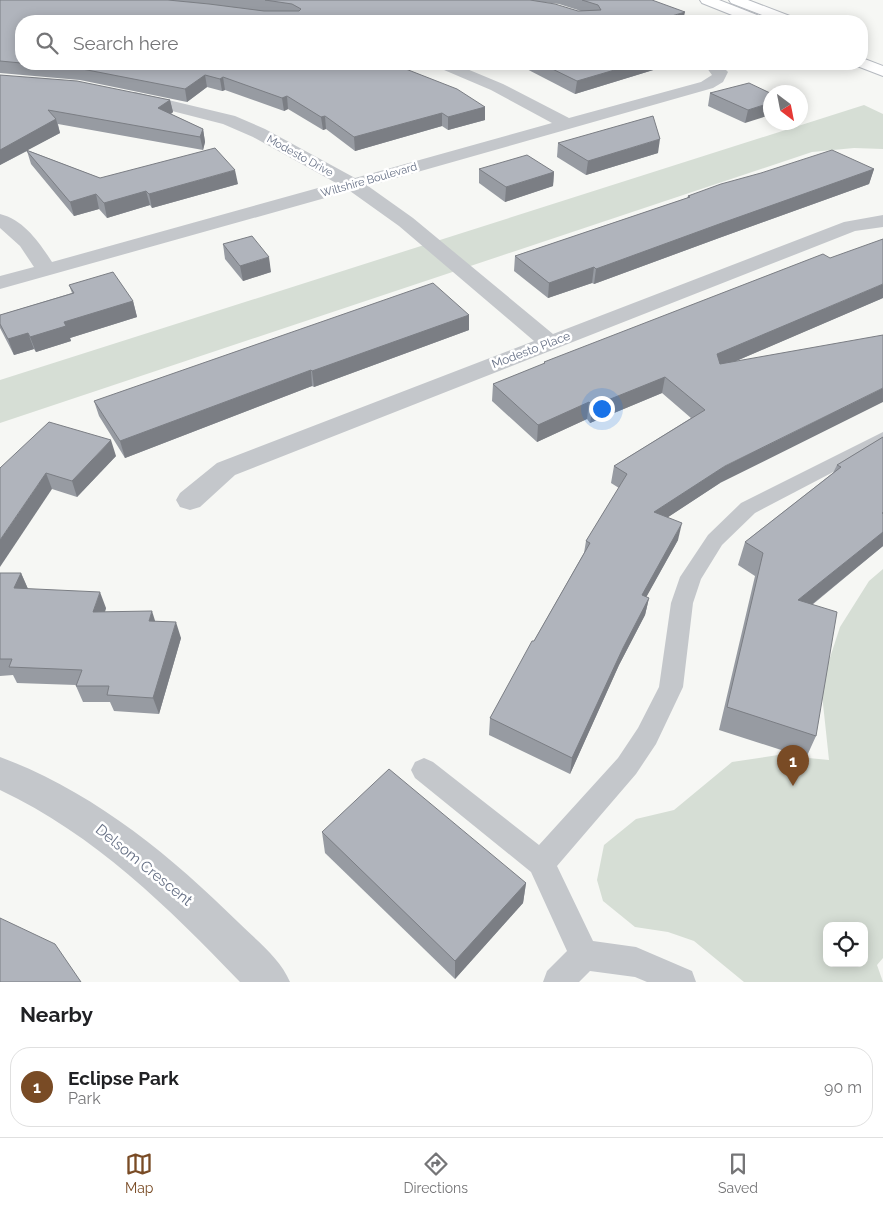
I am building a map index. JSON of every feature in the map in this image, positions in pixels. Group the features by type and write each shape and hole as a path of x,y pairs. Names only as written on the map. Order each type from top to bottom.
{"main road":[{"path":"707,0 744,15"},
{"path":"736,0 775,15"},
{"path":"868,52 883,58"},
{"path":"868,65 883,71"}],"street":[{"path":"456,70 497,87 567,124"},
{"name":"Wiltshire Boulevard","path":"0,283 707,85 717,80 720,76 718,70"},
{"name":"Modesto Drive","path":"122,94 162,102 229,120 259,133 354,185 406,222 550,343"},
{"path":"0,220 13,227 30,242 46,270"},
{"name":"Modesto Place","path":"190,500 226,469 850,226 883,221"},
{"name":"Delsom Crescent","path":"0,773 30,785 111,834 196,906 270,982"}],"lane":[{"path":"541,863 627,766 648,736 671,686 682,603 691,577 715,540 748,508 883,438"},
{"path":"424,770 541,863 584,954"},
{"path":"558,982 584,954"},
{"path":"584,954 636,962 681,982"}],"shaded area":[{"path":"864,105 883,114 883,149 854,148 812,152 0,423 0,380 785,130 808,130 808,123"},
{"path":"883,569 883,958 877,965 883,982 744,982 694,941 668,932 635,927 603,901 597,880 604,845 636,819 674,810 732,762 778,755 829,760 821,685 840,627 869,581"}],"building":[{"path":"0,0 168,0 264,11 299,11 301,9 292,4 265,0 530,0 555,4 578,11 601,10 598,5 582,0 652,0 685,12 675,15 15,15 15,62 0,61"},
{"path":"87,70 408,70 457,89 485,107 448,117 442,113 354,137 325,116 321,117 287,96 282,98 223,77 220,79 205,75 185,89"},
{"path":"554,70 615,70 577,81"},
{"path":"0,75 77,81 170,100 158,108 203,129 200,137 48,110 56,119 0,150"},
{"path":"749,83 763,90 763,105 748,110 710,93"},
{"path":"653,116 660,139 588,161 558,143"},
{"path":"215,148 235,170 149,194 146,191 104,203 96,194 70,202 26,150 100,178"},
{"path":"832,150 874,169 596,269 594,267 549,283 515,256 690,197 688,196 721,184"},
{"path":"527,155 554,172 506,187 479,169"},
{"path":"252,236 269,257 240,266 223,244"},
{"path":"883,239 883,284 717,354 720,364 883,335 883,388 725,466 654,512 682,523 642,595 649,598 623,648 572,758 490,718 532,641 534,641 590,543 586,541 627,474 614,466 705,410 665,377 593,406 589,402 538,425 493,384 544,362 823,254 830,258"},
{"path":"113,272 133,301 64,322 66,326 30,337 28,333 8,339 0,324 0,315 74,293 69,285"},
{"path":"433,283 469,315 311,370 120,441 94,401"},
{"path":"49,422 111,440 72,481 46,473 0,540 0,468"},
{"path":"883,437 883,532 798,600 837,612 816,736 727,707 763,553 745,542 841,467 837,465"},
{"path":"0,573 21,573 14,588 100,592 93,612 152,611 149,621 176,622 153,698 107,695 109,686 76,686 82,670 9,667 12,659 0,659"},
{"path":"389,769 526,883 455,961 322,832"},
{"path":"0,918 55,944 81,982 0,982"}],"place":[{"name":"Eclipse Park","path":"793,786"}]}
